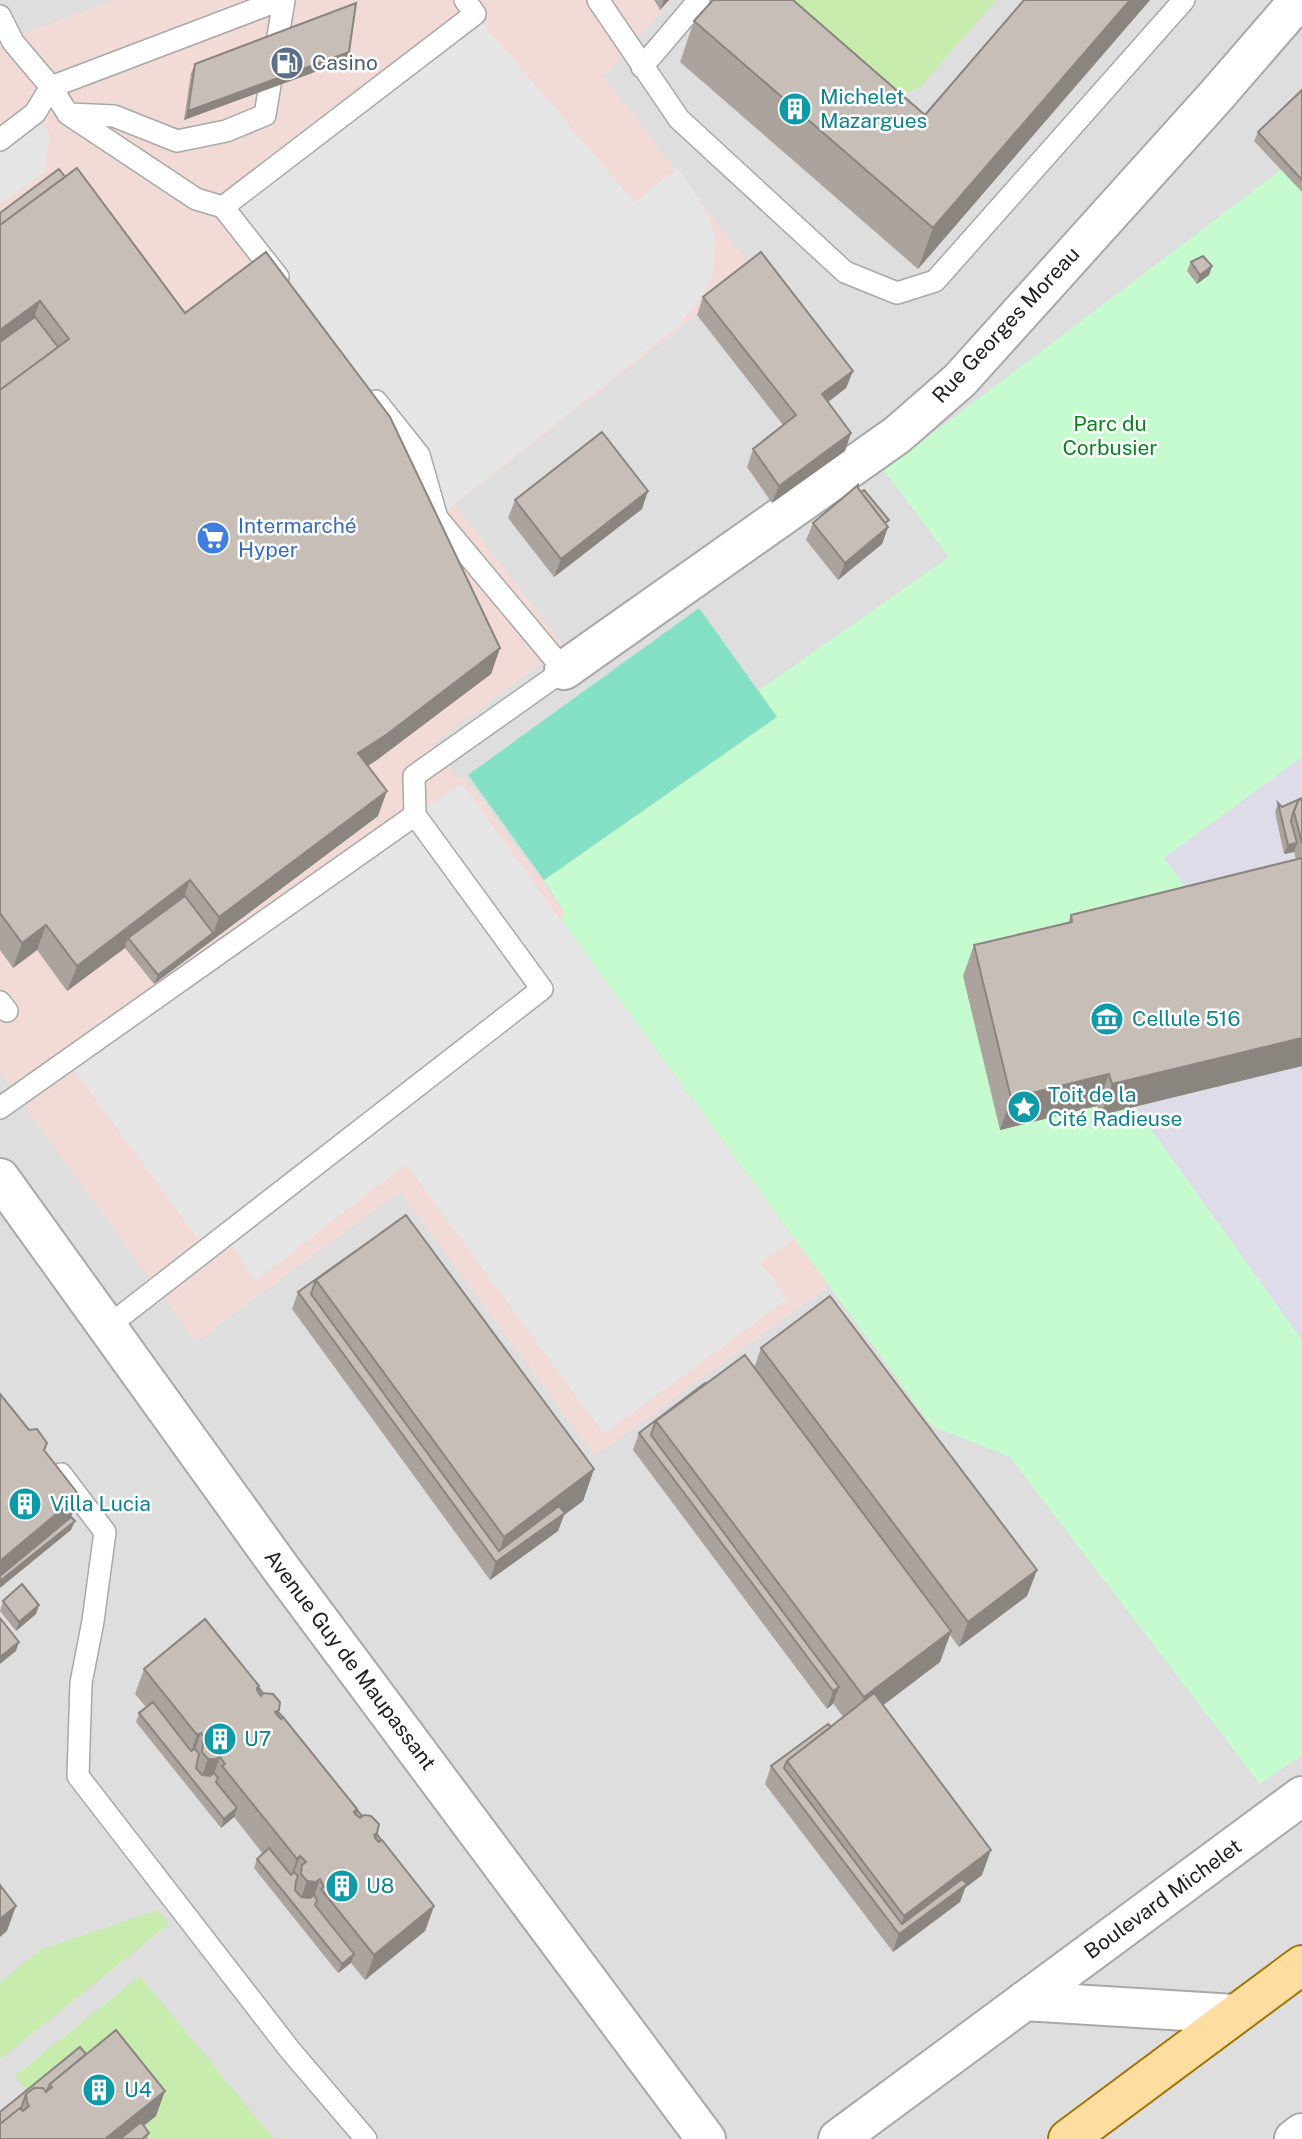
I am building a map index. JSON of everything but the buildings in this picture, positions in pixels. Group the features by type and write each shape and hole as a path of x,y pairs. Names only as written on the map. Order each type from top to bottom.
{"main road":[{"path":"1068,2139 1302,1965"}],"street":[{"name":"Rue Georges Moreau","path":"564,670 897,435 960,380 1299,0"},
{"name":"Avenue Guy de Maupassant","path":"0,1178 298,1591 706,2139"},
{"name":"Boulevard Michelet","path":"838,2139 1302,1796"},
{"path":"1024,2001 1235,2014"},
{"path":"1294,2139 1302,2133"}],"lane":[{"path":"0,140 35,113 51,86 282,0 265,115 226,131 177,141 114,116 68,114"},
{"path":"223,207 475,14 465,0"},
{"path":"598,0 679,119 845,272 897,293 935,281 1184,0"},
{"path":"642,67 699,0"},
{"path":"0,16 13,42 51,86 68,114 196,199 223,207 288,290"},
{"path":"107,1326 542,989 415,815 414,776 564,670 437,518 419,455 361,382"},
{"path":"0,1108 415,815"},
{"path":"49,1458 105,1532 93,1621 81,1683 78,1776 290,2050 366,2139"}],"shaded area":[{"path":"0,0 1302,0 1302,2139 0,2139"},
{"path":"115,0 672,0 603,76 754,270 455,505 565,647 433,743 458,779 464,776 564,911 562,922 830,1285 595,1456 400,1191 196,1342 0,1072 0,42"},
{"path":"475,14 634,202 678,168 707,213 715,237 713,274 699,300 678,326 437,518 223,207"},
{"path":"35,113 50,135 44,172 0,204 0,140"},
{"path":"1302,757 1302,814 1288,830 1302,887 1203,910 1164,858"},
{"path":"462,784 794,1239 761,1263 788,1299 604,1434 406,1164 255,1281 225,1236 206,1250 67,1060"},
{"path":"1302,1066 1302,1340 1135,1107"}],"green space":[{"path":"793,0 996,0 920,87 907,93 894,91"},
{"name":"Parc du Corbusier","path":"1281,170 1302,192 1302,1755 1260,1784 1010,1457 932,1426 562,921 564,911 544,880 777,717 758,691 949,557 884,470"},
{"path":"699,608 777,717 544,880 468,775"},
{"path":"158,1910 169,1924 2,2058 0,2056 0,1983 40,1950"},
{"path":"140,1976 274,2139 143,2139 137,2131 155,2116 30,2094 15,2076"}],"place":[{"name":"Casino","path":"287,63"},
{"name":"Michelet Mazargues","path":"795,109"},
{"name":"Intermarché Hyper","path":"213,538"},
{"name":"Cellule 516","path":"1107,1019"},
{"name":"Toit de la Cité Radieuse","path":"1024,1107"},
{"name":"Villa Lucia","path":"25,1504"},
{"name":"U7","path":"220,1739"},
{"name":"U8","path":"342,1886"},
{"name":"U4","path":"99,2090"}]}
